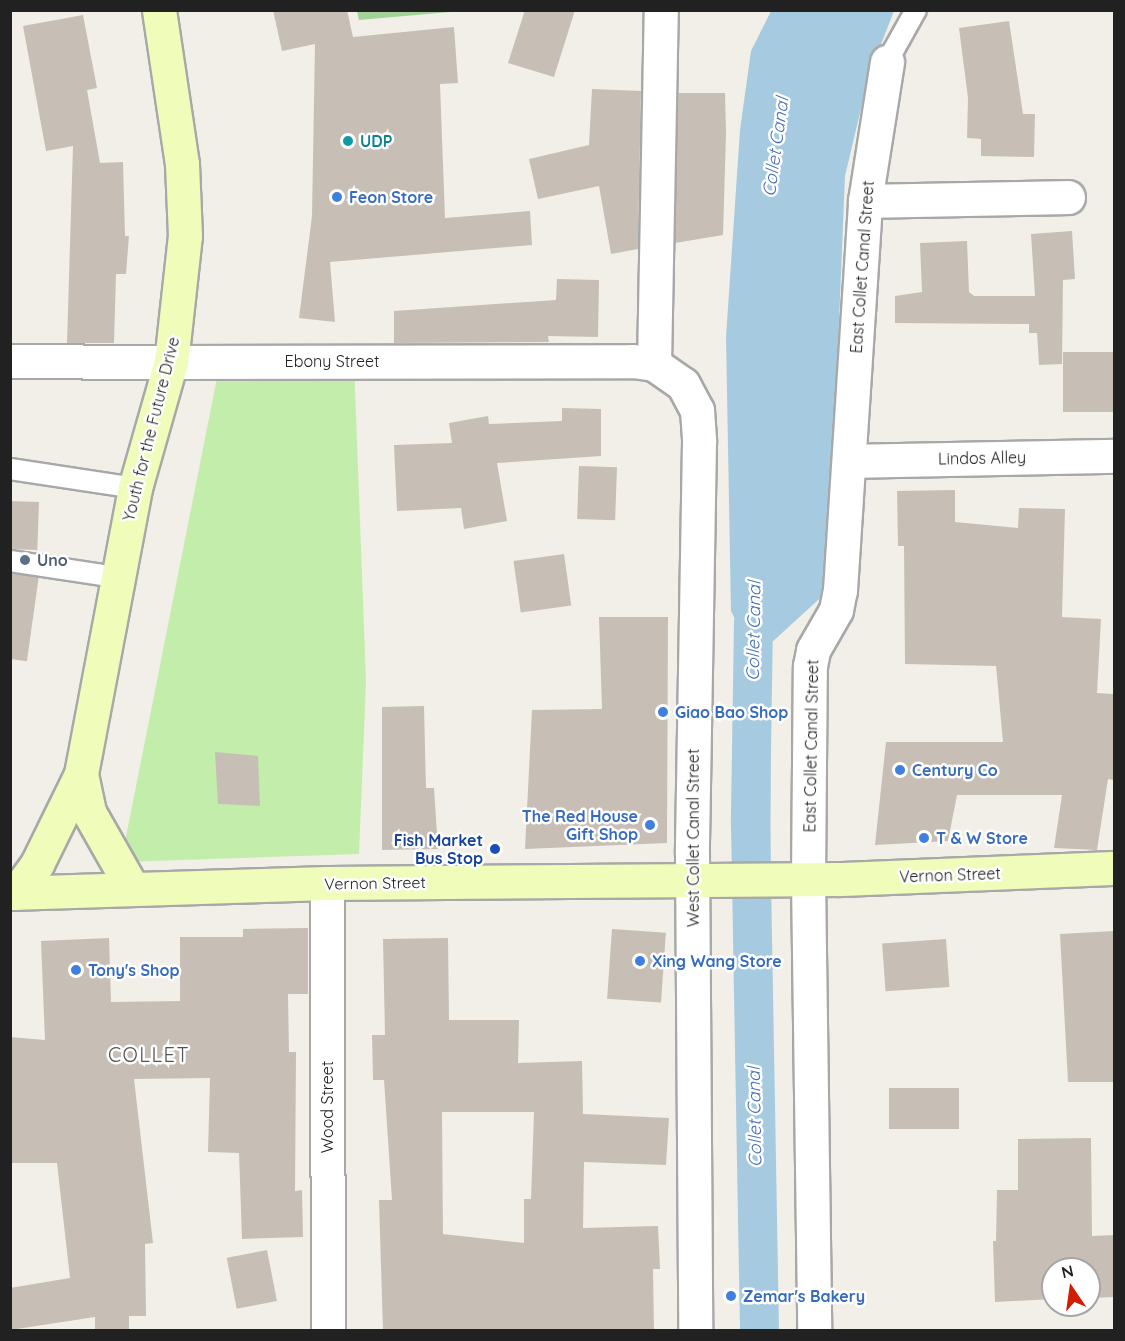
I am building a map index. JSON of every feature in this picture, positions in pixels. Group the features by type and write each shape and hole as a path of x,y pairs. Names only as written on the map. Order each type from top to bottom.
{"main road":[{"name":"Youth for the Future Drive","path":"13,893 37,864 81,774 116,577 135,488 171,362 185,236 182,164 159,10"},
{"name":"Youth for the Future Drive","path":"81,774 88,812 132,888"},
{"name":"Vernon Street","path":"13,893 327,883 693,879 741,881 1114,868"}],"street":[{"path":"654,364 661,10"},
{"name":"East Collet Canal Street","path":"814,1330 796,879 810,666 813,650 836,610 840,590 865,201 887,62"},
{"path":"865,201 1068,197"},
{"name":"Ebony Street","path":"10,361 633,361 654,364"},
{"name":"West Collet Canal Street","path":"654,364 683,384 697,410 698,431 693,879 695,1330"},
{"name":"Lindos Alley","path":"849,461 1114,456"},
{"name":"Wood Street","path":"327,883 328,1330"}],"lane":[{"path":"887,62 916,10"},
{"path":"10,469 135,488"},
{"path":"10,561 116,577"}],"green space":[{"path":"357,10 462,11 359,20"},
{"path":"354,362 366,681 359,854 121,862 218,373"}],"water":[{"path":"771,11 894,11 869,75 845,176 828,591 771,643 770,1054 775,1330 761,1330 752,653 731,611 726,337 740,130 751,51"}],"building":[{"path":"273,10 347,10 353,37 454,27 458,83 440,84 445,218 530,211 532,245 330,262 335,322 299,318 312,216 315,44 282,51"},
{"path":"525,10 575,10 554,77 508,63"},
{"path":"83,15 97,88 87,90 100,163 123,162 125,236 129,236 126,274 116,274 114,343 67,343 73,146 46,151 23,26"},
{"path":"1009,21 1023,114 1035,114 1034,157 981,156 981,139 967,138 968,98 959,28"},
{"path":"592,89 641,91 638,249 611,254 599,186 538,199 529,159 589,145"},
{"path":"678,93 725,93 726,133 723,235 675,243"},
{"path":"1072,231 1075,279 1063,280 1062,364 1039,365 1037,333 1029,333 1029,324 895,323 895,296 922,292 920,243 967,241 969,292 974,296 1035,296 1031,234"},
{"path":"557,279 599,280 598,337 548,336 549,342 394,343 394,311 556,300"},
{"path":"1063,352 1114,352 1114,412 1063,412"},
{"path":"562,408 601,409 601,456 497,463 507,521 464,529 461,508 397,511 394,445 452,443 449,423 488,416 489,424 562,421"},
{"path":"579,466 617,467 615,520 577,519"},
{"path":"955,490 955,522 1018,528 1019,508 1065,509 1062,617 1101,619 1097,693 1114,694 1114,780 1108,779 1097,850 1054,848 1062,795 957,795 948,841 875,845 886,742 1003,742 996,666 905,664 904,546 898,546 897,491"},
{"path":"10,501 39,502 37,550 10,549"},
{"path":"564,554 571,605 521,613 513,561"},
{"path":"10,573 39,577 27,661 10,659"},
{"path":"599,617 668,617 667,843 525,849 532,710 602,709"},
{"path":"424,706 426,788 434,788 438,849 382,850 382,707"},
{"path":"215,752 258,756 260,806 218,804"},
{"path":"308,928 308,994 288,994 289,1052 296,1052 295,1191 302,1190 303,1237 242,1239 239,1153 208,1152 210,1078 134,1079 153,1243 145,1244 146,1316 129,1316 129,1330 95,1330 95,1317 10,1330 10,1288 70,1278 57,1163 10,1163 10,1037 45,1040 41,941 109,938 111,1002 180,1001 180,937 243,937 243,929"},
{"path":"612,929 666,933 661,1003 607,999"},
{"path":"1114,931 1114,1082 1068,1082 1060,934"},
{"path":"448,938 449,1020 519,1020 518,1063 582,1061 583,1114 669,1118 666,1165 584,1162 583,1228 658,1226 660,1269 653,1269 654,1330 383,1330 379,1200 392,1200 384,1080 373,1080 372,1035 385,1035 383,939","holes":["442,1112 534,1112 531,1199 524,1199 524,1243 443,1234"]},
{"path":"946,939 949,987 886,991 882,943"},
{"path":"889,1088 959,1088 959,1129 889,1129"},
{"path":"1091,1138 1092,1236 1114,1235 1114,1297 1101,1298 1101,1257 1041,1257 1041,1300 995,1302 993,1241 996,1241 997,1190 1018,1190 1018,1139"},
{"path":"267,1250 277,1301 237,1309 227,1258"}],"waterway":[{"name":"Collet Canal","path":"753,622 750,824 759,1330"}],"place":[{"name":"UDP","path":"348,141"},
{"name":"Feon Store","path":"337,197"},
{"name":"Uno","path":"25,560"},
{"name":"Giao Bao Shop","path":"663,712"},
{"name":"Century Co","path":"900,770"},
{"name":"The Red House Gift Shop","path":"650,825"},
{"name":"T & W Store","path":"924,838"},
{"name":"Fish Market Bus Stop","path":"495,849"},
{"name":"Xing Wang Store","path":"640,961"},
{"name":"Tony's Shop","path":"76,970"},
{"name":"Zemar's Bakery","path":"731,1296"}],"district":[{"name":"COLLET","path":"149,1054"}]}
